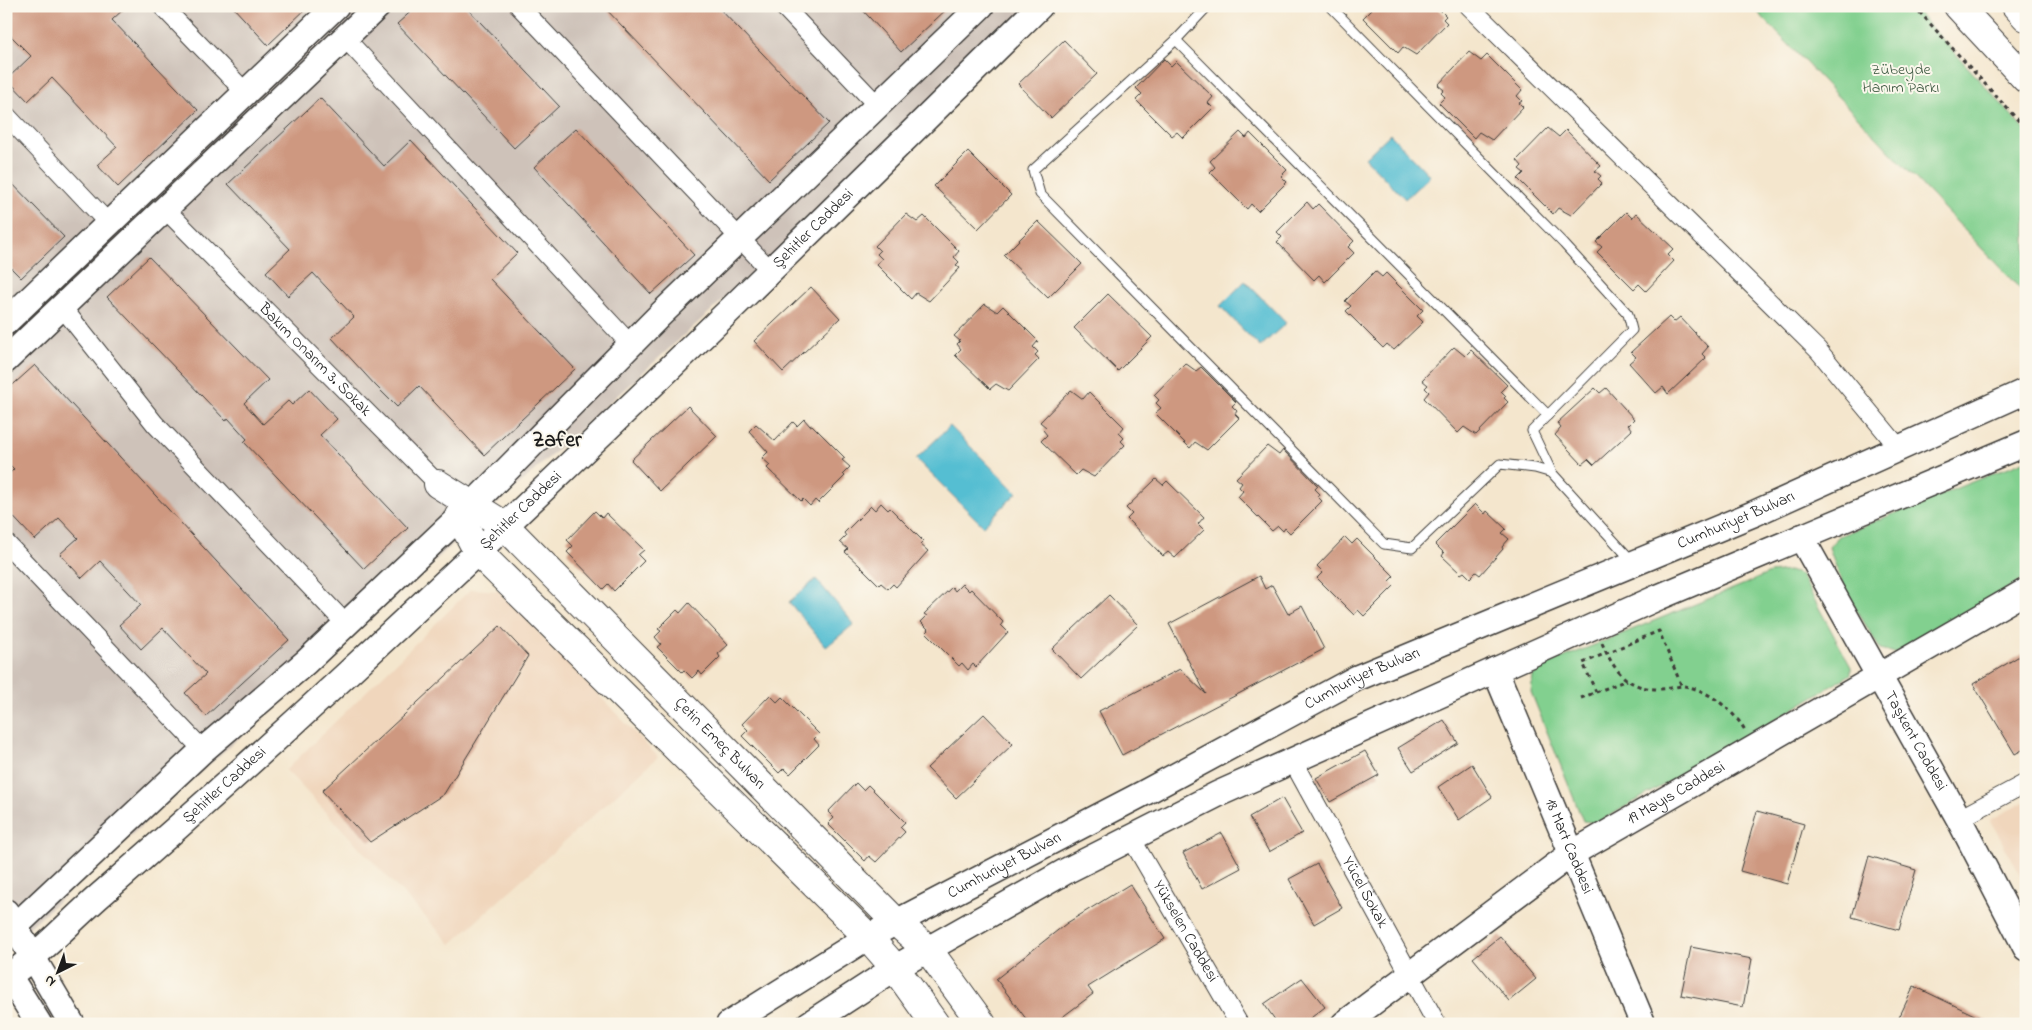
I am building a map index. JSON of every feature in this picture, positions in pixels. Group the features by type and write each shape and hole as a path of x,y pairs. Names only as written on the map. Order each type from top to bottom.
{"main road":[{"path":"1958,6 2026,79"},
{"path":"2016,6 2026,17"},
{"name":"Çetin Emeç Bulvarı","path":"438,484 465,511 504,526 895,922 929,951 982,1024"},
{"path":"465,511 478,552 868,936 895,968 936,1024"}],"street":[{"path":"162,6 246,93"},
{"path":"6,322 336,6"},
{"path":"6,360 378,6"},
{"path":"518,6 771,271"},
{"path":"783,6 877,106"},
{"path":"72,1024 33,959 9,925 203,750 306,662 465,511 630,344 981,6"},
{"name":"Şehitler Caddesi","path":"8,974 33,959 88,906 231,781 478,552 771,271 1040,6"},
{"path":"1469,6 1818,350 1899,448"},
{"path":"344,37 630,344"},
{"path":"6,115 108,224"},
{"name":"Bakım Onarım 3. Sokak","path":"164,208 438,484"},
{"path":"62,307 155,424 345,623"},
{"name":"Cumhuriyet Bulvarı","path":"729,1024 868,936 1144,793 1356,678 1635,564 2026,391"},
{"name":"Cumhuriyet Bulvarı","path":"809,1024 895,968 929,951 1068,870 1218,794 1495,670 1801,537 2026,443"},
{"name":"Taşkent Caddesi","path":"1801,537 1959,819 2026,948"},
{"path":"6,543 203,750"},
{"name":"19 Mayıs Caddesi","path":"1344,1024 1571,854 2026,591"},
{"name":"18 Mart Caddesi","path":"1495,670 1643,1024"},
{"name":"Yücel Sokak","path":"1292,760 1437,1024"},
{"path":"1959,819 2026,783"},
{"name":"Yükselen Caddesi","path":"1131,838 1239,1024"},
{"path":"8,974 39,1024"}],"lane":[{"path":"1208,6 1176,40 1033,170 1040,194 1384,544 1412,548 1500,464 1535,468 1552,473"},
{"path":"1330,6 1564,244 1628,314 1632,330 1532,431 1552,473 1635,564"},
{"path":"1176,40 1548,415"}],"path":[{"path":"1914,6 2026,129"},
{"path":"1596,692 1583,663 1659,632 1682,686"},
{"path":"1600,638 1612,665 1628,680 1647,688 1682,686 1700,691 1716,700 1735,715 1749,736"},
{"path":"1581,698 1628,680"}],"shaded area":[{"path":"6,6 1048,6 12,943 6,933"},
{"path":"471,589 499,591 658,757 451,944 286,770"},
{"path":"2026,801 2026,885 1990,820"}],"green space":[{"name":"Zübeyde Hanım Parkı","path":"1752,6 1912,6 2026,131 2026,295"},
{"path":"2026,460 2026,578 1895,653 1880,649 1844,589 1829,547 1839,536"},
{"path":"1789,571 1801,575 1851,667 1851,674 1749,736 1597,823 1583,821 1531,692 1533,675 1545,665 1770,573"}],"water":[{"path":"1390,134 1430,176 1405,199 1365,158"},
{"path":"1245,281 1286,323 1260,347 1220,306"},
{"path":"950,426 1017,493 983,526 916,459"},
{"path":"816,579 854,624 826,647 789,602"}],"building":[{"path":"6,6 127,6 112,20 198,110 118,187 97,165 117,147 52,78 28,101 7,79 31,56 6,31"},
{"path":"232,6 309,6 268,45"},
{"path":"417,6 465,6 559,106 514,148 397,24"},
{"path":"603,6 717,6 829,123 769,180"},
{"path":"859,6 950,6 901,52"},
{"path":"1375,6 1436,6 1446,16 1443,19 1447,23 1416,55 1403,47 1398,53 1363,18"},
{"path":"1064,40 1097,74 1051,118 1018,84"},
{"path":"1469,52 1481,61 1487,55 1522,90 1517,96 1522,101 1519,103 1523,107 1492,140 1479,132 1474,138 1439,103 1445,97 1441,93 1444,90 1438,85"},
{"path":"1164,59 1171,66 1176,61 1213,97 1208,103 1213,108 1183,138 1177,132 1172,136 1136,100 1142,94 1136,88"},
{"path":"320,98 384,166 411,140 517,253 490,279 575,369 484,455 419,386 397,407 375,385 332,338 354,317 313,273 288,296 266,272 290,249 228,184"},
{"path":"576,128 694,255 651,294 534,167"},
{"path":"1548,128 1559,137 1566,130 1601,166 1595,171 1601,176 1598,179 1602,183 1571,215 1558,208 1553,214 1518,179 1524,173 1519,169 1522,166 1517,160"},
{"path":"1240,132 1246,138 1250,133 1287,170 1281,176 1287,182 1258,211 1251,204 1247,209 1210,172 1215,167 1210,161"},
{"path":"968,152 1011,195 978,229 934,186"},
{"path":"6,177 64,237 21,278 6,263"},
{"path":"1307,202 1313,209 1318,204 1354,241 1348,247 1354,253 1325,282 1319,275 1314,280 1277,242 1282,237 1277,232"},
{"path":"1626,212 1632,218 1636,213 1674,249 1668,255 1674,261 1646,291 1639,284 1634,289 1597,252 1602,247 1596,242"},
{"path":"906,214 917,222 924,216 959,251 954,257 959,262 956,265 960,268 929,301 916,293 911,299 876,264 882,259 877,254 880,251 875,246"},
{"path":"1038,221 1082,264 1048,298 1004,255"},
{"path":"149,257 268,380 244,403 263,424 288,401 292,405 309,389 337,419 320,435 408,528 364,569 244,442 247,439 228,418 226,421 107,297"},
{"path":"1375,271 1382,277 1386,273 1423,310 1417,316 1423,322 1394,350 1387,344 1383,348 1346,311 1351,306 1345,301"},
{"path":"811,287 840,318 783,372 754,341"},
{"path":"1108,294 1152,337 1118,371 1074,328"},
{"path":"985,304 997,312 1003,306 1038,341 1033,347 1038,352 1035,355 1039,359 1008,391 996,384 990,389 955,355 961,349 957,344 960,341 954,336"},
{"path":"1669,317 1674,322 1680,317 1708,347 1702,354 1706,358 1668,394 1663,387 1656,393 1629,363 1636,357 1631,352"},
{"path":"1454,347 1465,356 1471,350 1507,385 1501,391 1506,396 1504,398 1508,402 1476,435 1464,427 1458,433 1424,398 1429,392 1425,388 1428,385 1422,380"},
{"path":"1185,363 1196,371 1201,367 1236,402 1232,406 1237,411 1235,414 1239,418 1207,450 1195,442 1190,448 1155,413 1161,408 1156,403 1159,400 1154,395"},
{"path":"35,365 289,640 206,716 185,693 206,674 163,628 141,649 119,625 141,605 100,561 82,578 60,554 78,538 59,518 35,540 6,509 6,477 14,469 6,461 6,391"},
{"path":"1595,388 1600,393 1606,388 1634,419 1628,425 1632,430 1594,465 1588,459 1582,464 1555,435 1561,428 1557,423"},
{"path":"1071,390 1083,399 1089,392 1124,427 1119,433 1124,438 1121,441 1125,445 1094,477 1081,470 1076,475 1041,441 1047,435 1043,430 1046,427 1040,422"},
{"path":"688,406 717,436 660,491 631,460"},
{"path":"804,419 845,458 842,460 850,467 843,474 845,476 818,503 815,500 810,506 803,499 801,501 767,468 770,465 762,458 768,452 749,431 756,424 775,441 793,422 797,426"},
{"path":"1267,446 1279,455 1283,450 1318,486 1315,489 1320,494 1318,497 1322,501 1290,533 1285,528 1283,531 1278,526 1272,531 1238,497 1243,491 1239,487 1242,483 1236,478"},
{"path":"1156,479 1163,485 1167,481 1204,517 1198,524 1204,530 1175,558 1168,552 1163,556 1127,519 1132,514 1126,508"},
{"path":"881,503 888,510 890,508 923,541 920,544 928,551 896,587 893,584 888,589 881,583 879,585 845,552 848,549 840,542 846,536 844,533 871,506 875,510"},
{"path":"1475,504 1485,514 1487,511 1506,529 1502,533 1509,539 1502,547 1503,549 1480,575 1476,572 1470,578 1464,572 1461,574 1442,556 1444,553 1435,544"},
{"path":"595,511 602,518 606,513 644,550 638,555 644,561 614,591 608,584 603,589 567,552 573,546 567,540"},
{"path":"1345,537 1352,544 1357,539 1394,576 1389,581 1394,586 1364,616 1358,610 1354,615 1317,578 1323,572 1317,566"},
{"path":"1259,576 1265,589 1272,585 1288,614 1302,606 1324,649 1122,755 1099,711 1180,669 1206,694 1169,624"},
{"path":"962,584 969,591 971,589 1003,622 1001,625 1008,632 976,667 973,664 968,670 962,663 959,666 926,633 929,630 921,622 927,616 924,614 952,587 955,591"},
{"path":"1109,595 1138,625 1081,679 1052,649"},
{"path":"689,603 728,645 718,654 720,657 702,675 699,671 692,678 684,670 682,672 657,647 661,644 655,637 661,631 658,629 677,610 680,613"},
{"path":"500,626 528,656 444,794 370,842 322,791"},
{"path":"2026,652 2026,748 2015,754 1973,684"},
{"path":"770,695 777,702 782,697 819,734 814,739 819,745 790,774 784,768 779,773 742,736 748,730 742,724"},
{"path":"984,714 1013,744 956,798 927,768"},
{"path":"1444,720 1458,743 1413,771 1398,748"},
{"path":"1365,751 1379,775 1330,802 1316,778"},
{"path":"1472,764 1492,797 1459,820 1438,787"},
{"path":"856,783 863,790 868,785 905,822 900,827 905,832 876,862 869,856 865,861 828,824 834,818 828,812"},
{"path":"1282,798 1302,833 1269,852 1249,817"},
{"path":"1757,811 1804,824 1787,884 1740,871"},
{"path":"1222,833 1241,868 1202,889 1183,853"},
{"path":"1869,856 1916,870 1899,930 1852,917"},
{"path":"1317,864 1342,908 1314,924 1289,879"},
{"path":"1130,884 1165,939 1088,987 1093,994 1053,1024 1030,1024 996,979 1067,923"},
{"path":"1500,936 1536,979 1509,1001 1473,958"},
{"path":"1691,947 1752,959 1743,1007 1681,995"},
{"path":"1302,978 1325,1007 1303,1024 1278,1024 1264,1004"},
{"path":"1914,986 1993,1024 1896,1024"}],"district":[{"name":"Zafer","path":"557,441"}]}
